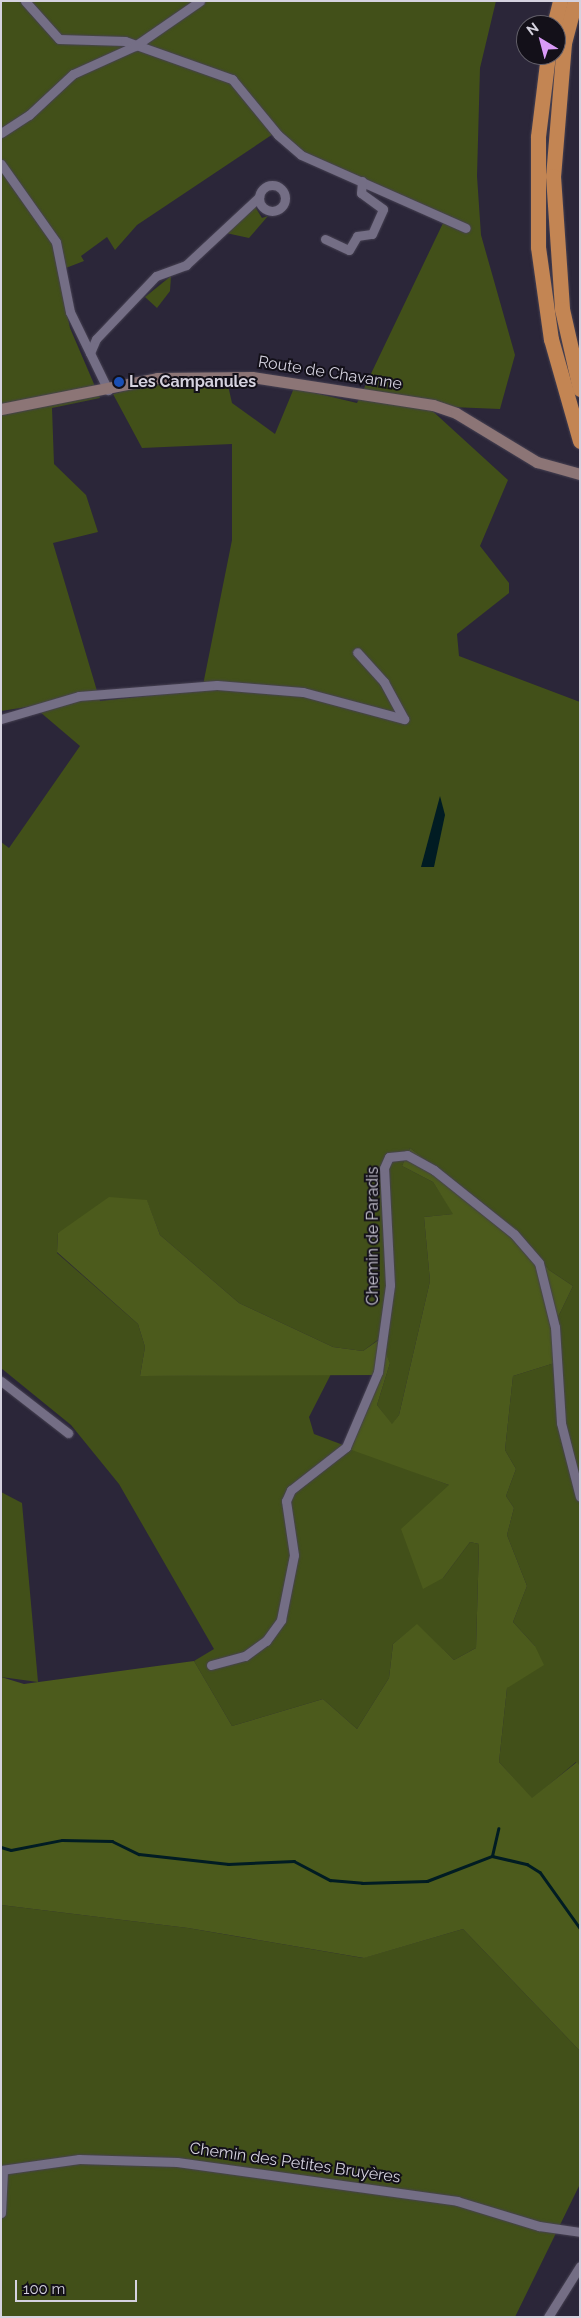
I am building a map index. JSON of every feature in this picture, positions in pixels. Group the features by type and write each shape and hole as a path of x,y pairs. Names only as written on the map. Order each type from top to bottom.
{"highway":[{"path":"556,15 560,1"},
{"path":"575,1 564,43 553,176 562,310 580,389"},
{"path":"547,65 538,137 538,247 551,339 580,441"}],"main road":[{"name":"Route de Chavanne","path":"1,409 108,390 157,378 252,377 433,405 456,413 531,459 564,471 580,474"}],"street":[{"path":"25,1 59,39 120,40 232,78 290,146 466,228"},
{"path":"1,133 29,115 72,74 135,46 200,1"},
{"path":"1,164 56,242 70,312 108,390"},
{"path":"324,239 348,250 359,234 372,234 383,209 361,193 362,181"},
{"path":"90,353 96,339 156,276 186,265 259,197"},
{"path":"1,719 79,696 217,685 303,692 404,720 384,682 357,652"},
{"name":"Chemin de Paradis","path":"210,1665 245,1656 266,1641 281,1620 294,1555 286,1501 290,1490 346,1447 378,1372 390,1285 384,1168 389,1158 407,1155 434,1170 514,1234 539,1263 555,1328 561,1423 580,1497"},
{"path":"1,1381 68,1433"},
{"name":"Chemin des Petites Bruyères","path":"2,2170 80,2158 177,2162 457,2200 539,2226 580,2232"},
{"path":"1,2213 2,2170"},
{"path":"548,2317 580,2266"}],"green space":[{"path":"1,1 496,1 480,68 477,176 481,235 515,355 500,409 427,406 508,480 480,546 509,583 509,593 457,634 459,656 580,702 580,1766 576,1762 532,1799 499,1762 507,1688 535,1646 513,1622 527,1586 507,1535 514,1508 506,1496 516,1469 505,1450 513,1376 561,1361 558,1317 573,1286 549,1270 517,1229 410,1148 402,1166 433,1182 454,1214 424,1217 430,1281 399,1415 392,1425 377,1405 390,1363 379,1339 363,1351 333,1347 239,1303 160,1235 147,1201 58,1233 57,1253 138,1324 145,1347 140,1376 331,1374 309,1417 314,1434 449,1485 443,1578 470,1542 479,1544 476,1648 454,1660 417,1625 393,1644 389,1678 357,1729 323,1699 232,1726 194,1661 214,1649 119,1484 71,1425 1,1368 1,842 9,848 80,746 33,706 1,711","holes":["279,130 308,156 444,221 357,403 294,388 275,434 232,403 227,381 159,381 113,394 142,448 232,444 232,540 202,690 100,701 53,543 98,532 86,495 54,464 52,408 100,398 70,328 58,271 84,261 81,256 107,237 115,250 137,225"]},
{"path":"254,205 262,218 268,216 249,238 226,233"},
{"path":"171,276 170,291 157,308 145,297"},
{"path":"410,1148 517,1229 549,1270 573,1286 558,1317 561,1361 513,1376 505,1450 516,1469 506,1496 514,1508 507,1535 527,1586 513,1622 535,1646 544,1665 507,1688 499,1762 532,1798 577,1762 580,1766 580,2051 463,1929 364,1958 188,1928 1,1905 1,1677 24,1684 194,1661 232,1726 323,1699 357,1729 389,1678 393,1644 417,1624 454,1660 476,1648 479,1544 470,1542 443,1578 423,1589 401,1529 449,1485 349,1449 380,1375 140,1376 145,1347 138,1324 57,1252 58,1233 109,1197 147,1200 160,1235 239,1303 333,1347 363,1351 380,1339 390,1363 377,1405 392,1424 399,1415 430,1281 424,1217 453,1214 433,1182 402,1166"},
{"path":"1,1492 22,1503 38,1682 1,1677"},
{"path":"1,1905 188,1928 363,1958 463,1929 580,2051 580,2184 515,2317 1,2317"}],"water":[{"path":"440,796 445,815 434,867 421,867"}],"waterway":[{"path":"492,1856 498,1829"},
{"path":"1,1847 11,1850 62,1840 112,1841 139,1854 228,1864 294,1861 330,1880 362,1883 427,1881 492,1856 527,1864 540,1872 580,1928"}],"place":[{"name":"Les Campanules","path":"119,382"}]}
